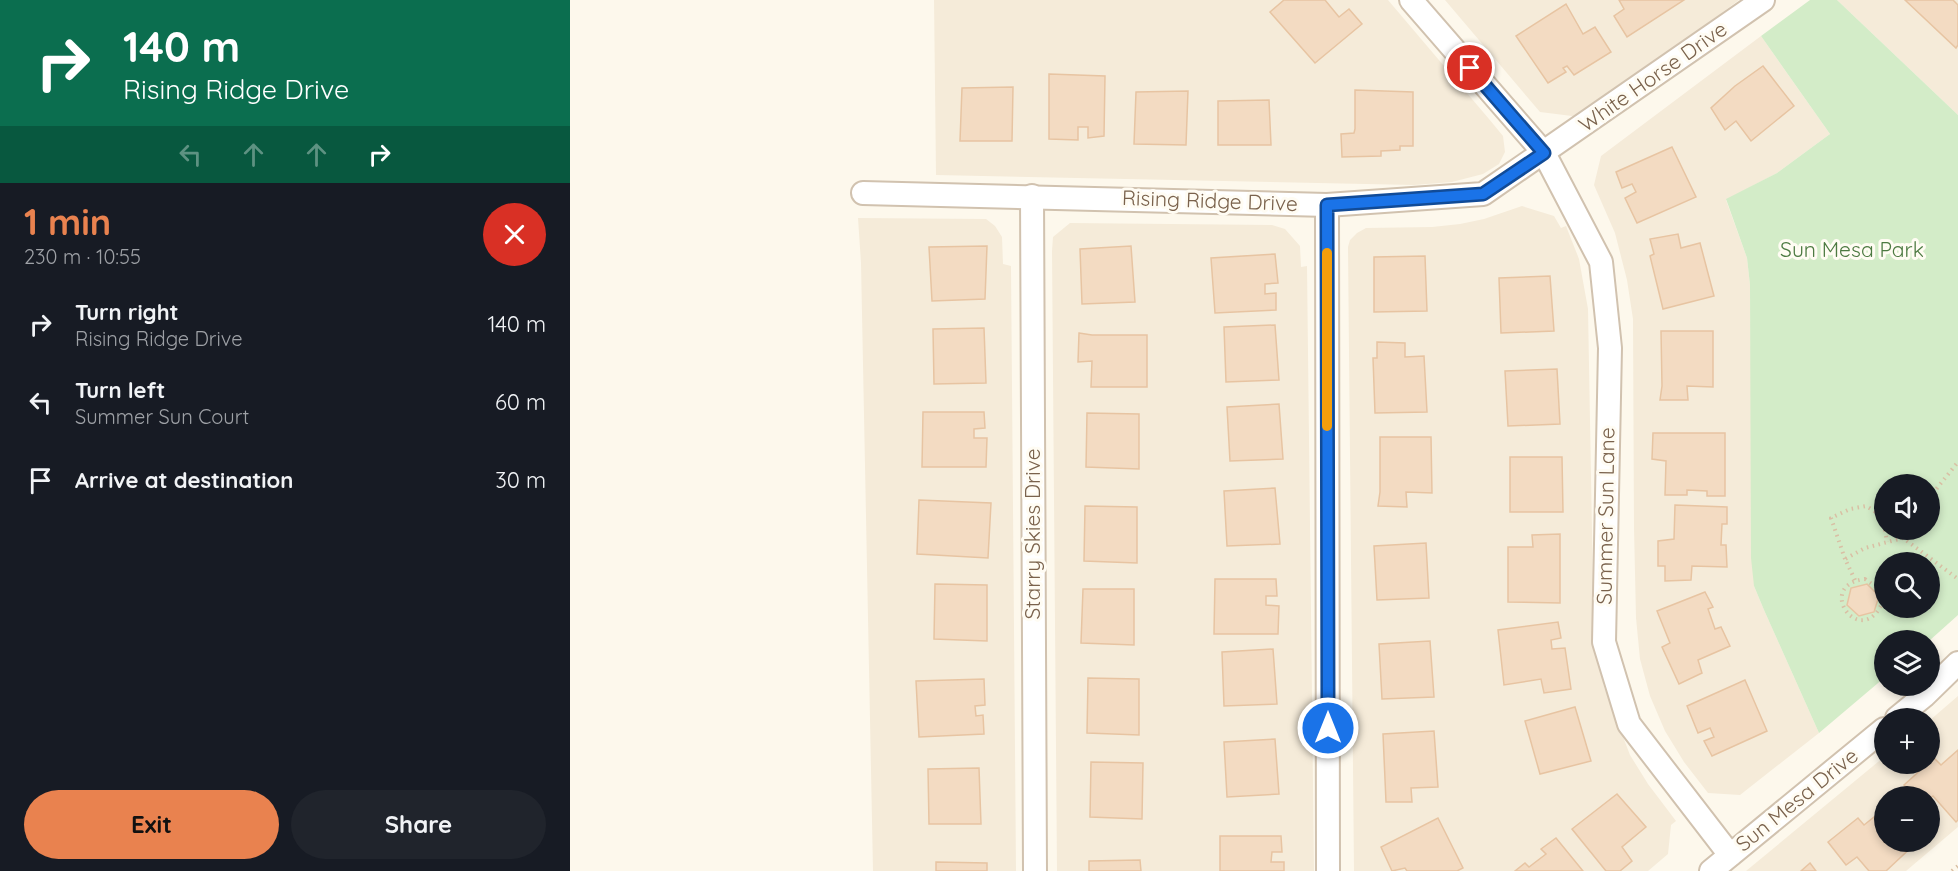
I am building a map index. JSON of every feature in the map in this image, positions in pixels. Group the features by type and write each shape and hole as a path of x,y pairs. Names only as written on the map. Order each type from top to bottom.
{"street":[{"name":"Summer Sun Lane","path":"1411,0 1544,153 1601,262 1610,348 1604,642 1629,724 1730,855"},
{"name":"White Horse Drive","path":"1544,153 1763,0"},
{"name":"Rising Ridge Drive","path":"863,193 1327,205 1483,194 1544,153"},
{"name":"Starry Skies Drive","path":"1032,196 1035,871"},
{"path":"1327,205 1328,871"},
{"path":"1909,708 1958,663"},
{"name":"Sun Mesa Drive","path":"1711,871 1874,737"}],"path":[{"path":"1940,484 1958,462"},
{"path":"1856,580 1845,559 1831,518 1850,509 1866,506 1874,511"},
{"path":"1845,559 1865,548 1895,540"},
{"path":"1906,540 1958,579"},
{"path":"1865,579 1872,583 1880,590 1884,599 1879,611 1871,619 1858,620 1847,614 1841,604 1842,594 1848,585 1856,580 1865,579"},
{"path":"1952,871 1958,866"}],"shaded area":[{"path":"934,0 1388,0 1503,136 1505,152 1499,164 1483,174 1452,182 1414,185 936,175"},
{"path":"1445,0 1739,0 1576,121 1572,116 1540,112"},
{"path":"1837,0 1958,0 1958,115"},
{"path":"1761,36 1830,134 1777,173 1726,200 1747,258 1750,285 1754,586 1819,733 1740,795 1708,793 1684,762 1665,731 1650,696 1640,659 1636,618 1634,528 1633,319 1627,280 1615,233 1594,185 1601,156"},
{"path":"1522,206 1554,216 1561,228 1566,226 1579,259 1588,309 1593,588 1599,660 1604,687 1630,755 1648,784 1676,821 1671,825 1668,854 1648,871 1354,871 1348,247 1350,240 1366,228 1432,227 1460,224 1484,219"},
{"path":"858,218 986,219 995,226 1002,237 1003,264 1011,266 1016,871 873,871 861,263"},
{"path":"1070,223 1272,225 1285,229 1300,246 1301,267 1307,266 1314,871 1057,871 1052,251 1053,237"},
{"path":"1958,696 1958,827 1940,842 1940,786 1874,786 1874,852 1928,852 1906,871 1746,871 1874,765 1874,774 1940,774 1940,712"}],"green space":[{"name":"Sun Mesa Park","path":"1810,0 1837,0 1958,115 1958,615 1940,631 1874,630 1874,686 1819,733 1754,586 1751,558 1750,285 1747,258 1726,199 1777,173 1830,134 1761,36"}],"building":[{"path":"1284,0 1325,0 1339,17 1349,9 1362,24 1315,63 1270,12"},
{"path":"1619,0 1684,0 1627,37 1614,16 1624,9"},
{"path":"1905,0 1953,0 1958,5 1958,45 1956,48"},
{"path":"1566,4 1583,34 1595,27 1611,52 1574,75 1567,66 1563,68 1566,72 1548,83 1516,36"},
{"path":"1763,66 1794,106 1751,141 1736,121 1725,130 1711,108 1735,86"},
{"path":"1049,74 1105,76 1104,136 1088,138 1088,127 1078,127 1078,140 1049,139"},
{"path":"1013,87 1012,141 960,141 962,88"},
{"path":"1355,90 1413,92 1413,146 1400,146 1400,150 1381,151 1381,156 1342,157 1341,134 1354,133 1355,129"},
{"path":"1188,91 1186,145 1134,144 1136,92"},
{"path":"1269,100 1271,145 1218,145 1218,101"},
{"path":"1672,147 1696,197 1637,223 1625,198 1636,192 1632,184 1622,188 1616,172"},
{"path":"1678,234 1681,248 1700,243 1714,296 1663,309 1650,256 1654,254 1650,239"},
{"path":"987,246 985,299 932,301 929,247"},
{"path":"1131,246 1135,302 1082,304 1080,249"},
{"path":"1275,254 1278,283 1265,284 1265,294 1276,293 1276,310 1215,313 1211,258"},
{"path":"1425,256 1427,311 1374,312 1374,257"},
{"path":"1550,276 1554,331 1501,333 1499,278"},
{"path":"1275,325 1279,380 1226,382 1224,327"},
{"path":"984,328 986,383 934,384 933,329"},
{"path":"1661,331 1713,331 1713,387 1687,386 1688,400 1660,400"},
{"path":"1079,333 1147,335 1147,387 1091,387 1092,361 1078,362"},
{"path":"1377,342 1405,343 1405,357 1424,356 1427,412 1375,413 1373,358 1377,358"},
{"path":"1557,369 1560,424 1508,426 1505,371"},
{"path":"1279,404 1283,459 1230,461 1227,407"},
{"path":"923,412 984,412 985,428 974,429 974,438 987,438 986,467 922,467"},
{"path":"1087,413 1139,414 1139,469 1086,467"},
{"path":"1653,433 1725,433 1725,496 1707,496 1707,491 1687,490 1687,495 1665,495 1666,461 1652,459"},
{"path":"1380,437 1431,437 1432,493 1406,492 1407,507 1378,506"},
{"path":"1510,457 1562,457 1563,512 1510,512"},
{"path":"1275,488 1280,544 1227,546 1224,491"},
{"path":"919,500 991,503 988,558 917,554"},
{"path":"1675,505 1727,507 1727,524 1722,524 1721,545 1726,545 1727,567 1692,566 1691,580 1665,581 1665,566 1658,566 1658,541 1674,539"},
{"path":"1085,506 1137,507 1137,563 1084,561"},
{"path":"1560,534 1560,603 1508,602 1508,547 1533,547 1532,535"},
{"path":"1426,543 1429,598 1377,600 1374,546"},
{"path":"1215,579 1276,579 1277,596 1266,596 1266,605 1279,606 1278,634 1214,634"},
{"path":"935,584 987,585 987,641 934,639"},
{"path":"1867,584 1874,591 1874,612 1859,616 1847,605 1851,588"},
{"path":"1083,589 1134,589 1134,645 1081,643"},
{"path":"1705,592 1713,607 1708,609 1715,629 1721,627 1730,646 1698,660 1702,673 1679,684 1662,647 1670,643 1657,611"},
{"path":"1558,622 1561,638 1551,640 1552,649 1565,648 1571,689 1544,693 1541,679 1504,685 1498,630"},
{"path":"1430,641 1434,697 1382,699 1379,644"},
{"path":"1273,649 1277,704 1224,706 1222,652"},
{"path":"1088,678 1139,679 1139,735 1087,733"},
{"path":"984,679 985,705 975,706 976,716 983,715 984,734 919,737 916,681"},
{"path":"1745,680 1767,731 1712,756 1704,741 1714,737 1710,728 1698,733 1687,706"},
{"path":"1575,707 1591,761 1540,774 1525,721"},
{"path":"1434,731 1438,787 1411,788 1412,802 1386,802 1383,734"},
{"path":"1275,739 1279,794 1227,797 1224,742"},
{"path":"1958,750 1958,820 1956,822 1940,804 1940,786 1904,785 1916,774 1940,774 1941,765"},
{"path":"1091,762 1143,763 1142,819 1090,817"},
{"path":"979,768 981,824 929,824 928,769"},
{"path":"1617,794 1646,827 1622,847 1632,861 1620,871 1606,871 1572,829"},
{"path":"1874,817 1874,852 1906,852 1886,871 1869,871 1857,857 1846,865 1828,842 1858,818 1864,825"},
{"path":"1438,818 1463,868 1457,871 1407,871 1405,868 1392,871 1381,847"},
{"path":"1220,836 1281,836 1282,852 1272,852 1271,862 1284,862 1284,871 1220,871"},
{"path":"1556,838 1583,871 1515,871 1525,863 1529,867 1546,854 1541,849"},
{"path":"1140,860 1141,871 1089,871 1089,861"},
{"path":"936,862 987,863 987,871 936,871"},
{"path":"1810,863 1816,871 1801,871"}],"slow traffic":[{"path":"1327,253 1327,426"}],"route":[{"path":"1328,728 1327,205 1483,194 1544,153 1470,68"}]}
